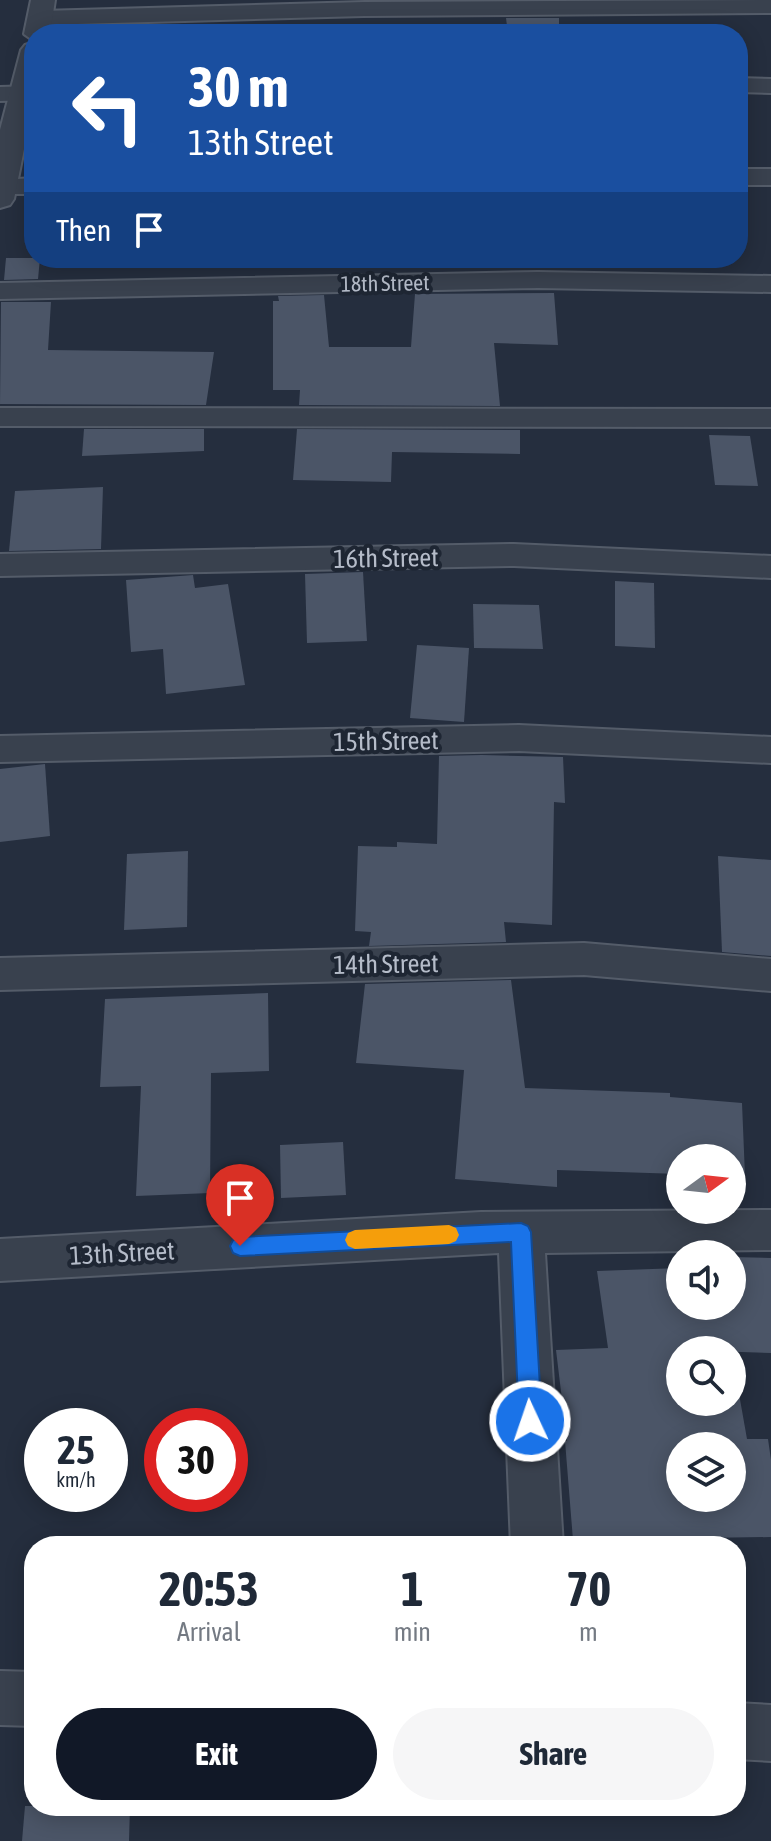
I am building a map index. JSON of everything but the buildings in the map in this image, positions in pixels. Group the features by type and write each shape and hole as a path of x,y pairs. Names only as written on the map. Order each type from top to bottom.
{"street":[{"path":"40,17 364,9 771,6"},
{"path":"748,85 771,86"},
{"path":"20,93 1,186 24,186"},
{"path":"748,177 771,177"},
{"name":"18th Street","path":"0,291 538,280 771,284"},
{"path":"0,417 771,418"},
{"name":"16th Street","path":"0,565 514,555 771,567"},
{"name":"15th Street","path":"0,749 519,738 771,750"},
{"name":"14th Street","path":"0,974 584,959 771,975"},
{"name":"13th Street","path":"0,1260 521,1232 771,1230"},
{"path":"521,1232 536,1536"},
{"path":"0,1698 24,1699"},
{"path":"746,1732 771,1733"}],"slow traffic":[{"path":"355,1240 449,1235"}],"route":[{"path":"240,1246 521,1232 530,1421"}]}
